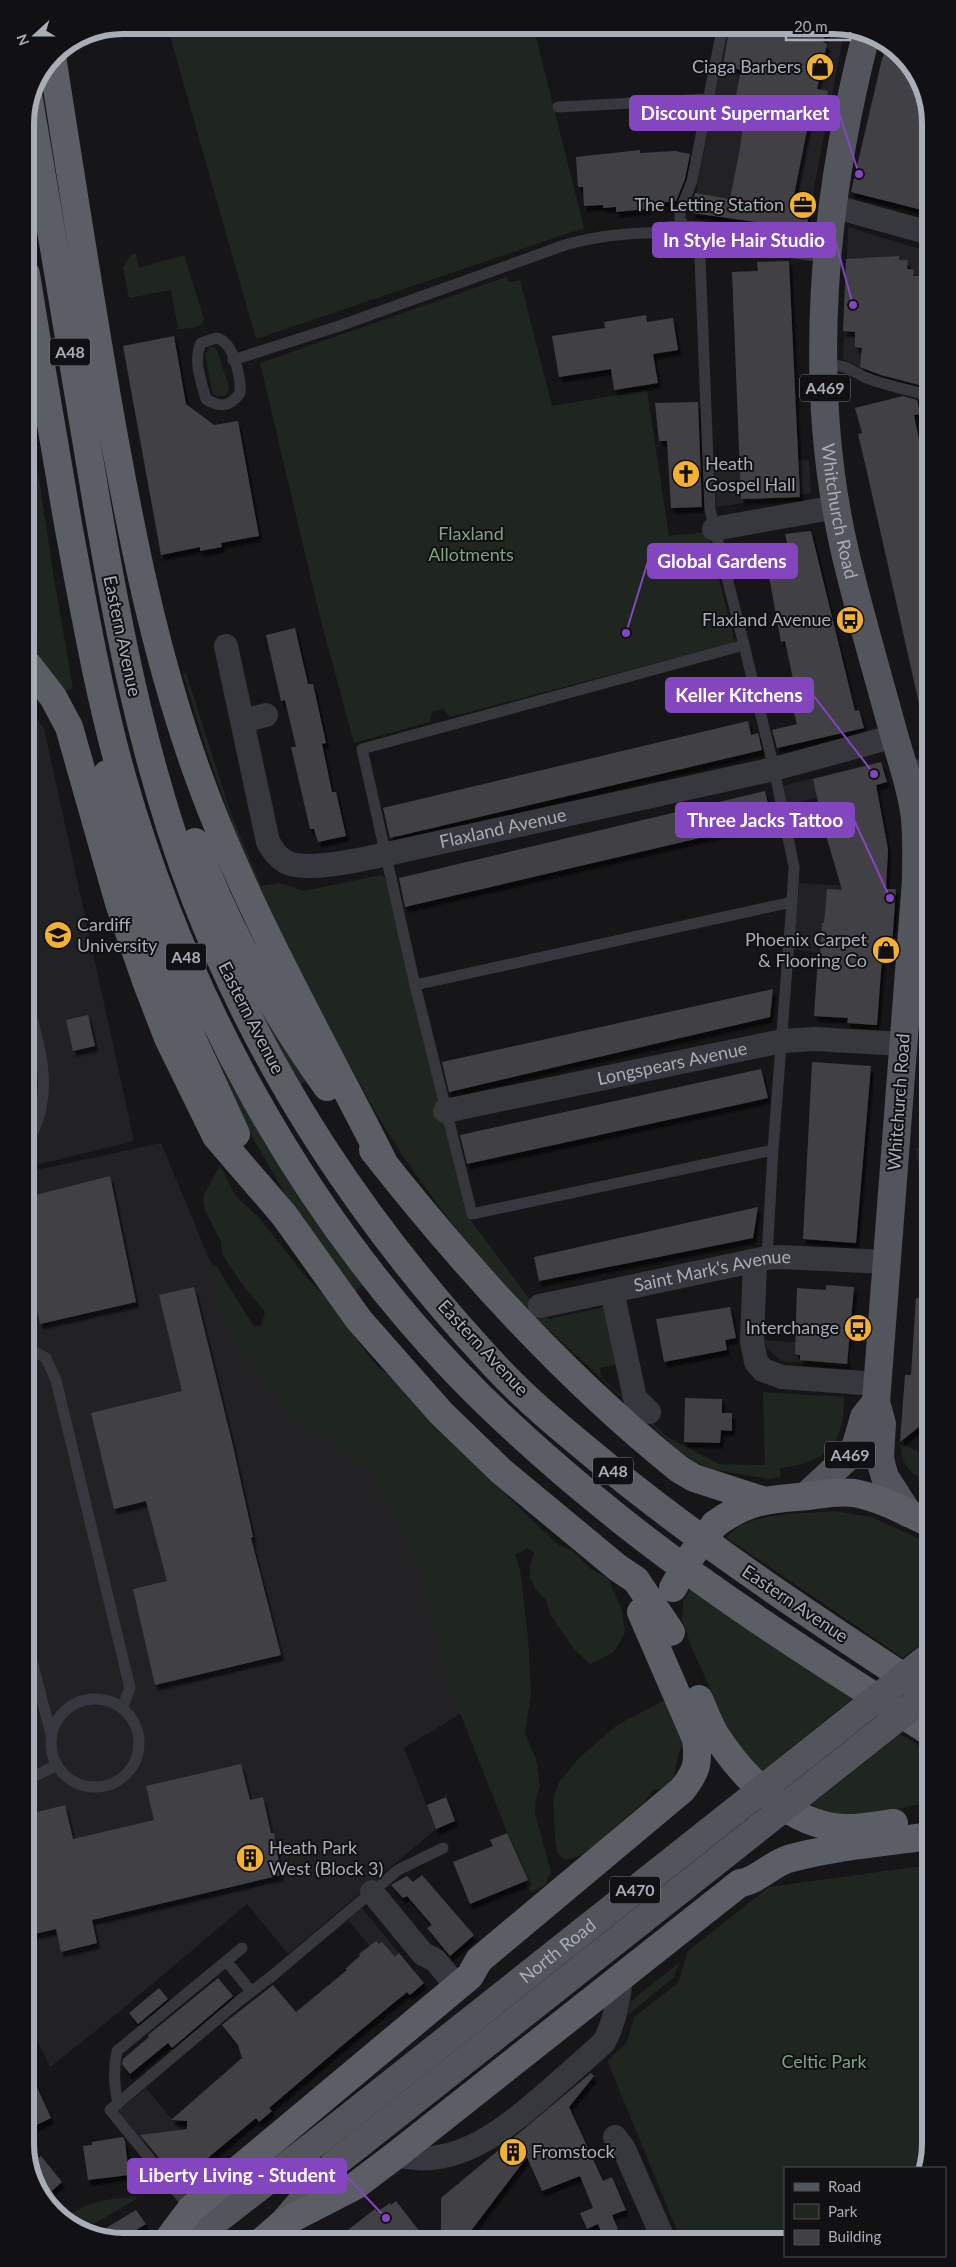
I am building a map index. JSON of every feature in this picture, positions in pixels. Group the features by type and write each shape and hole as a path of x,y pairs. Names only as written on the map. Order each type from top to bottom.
{"highway":[{"path":"54,67 94,324 125,501 152,625 168,682 199,779 235,868 276,956 384,1163"},
{"name":"Eastern Avenue","path":"34,129 114,604 138,710 158,786 193,893 211,937 260,1042 305,1120 380,1232 495,1366 583,1446 644,1496 747,1572 922,1688"},
{"name":"Eastern Avenue","path":"34,320 84,610 104,705 123,778 145,850 186,958 238,1068 268,1122 315,1195 369,1270 412,1323 457,1373 507,1422 560,1470 620,1520 718,1591 922,1727"},
{"path":"114,604 170,776 220,903 249,962 276,1009 324,1082 384,1163 457,1253 509,1310 597,1398 679,1469 694,1478 762,1500"},
{"path":"84,610 111,803 120,848 147,926 222,1107 244,1149 284,1215 359,1320 441,1412 501,1471 618,1568 636,1580 671,1632 714,1732 748,1776 777,1802 811,1821 846,1828"},
{"path":"34,674 53,697 68,727 119,903 149,989 188,1082 216,1136 284,1215"},
{"path":"671,1632 669,1613 673,1588 691,1556 715,1524 734,1511 762,1500 831,1493 854,1493 876,1499 919,1518"},
{"path":"173,2233 191,2209 463,1981 479,1960 682,1790 692,1776 698,1755 696,1739 691,1724 643,1616 618,1568"},
{"path":"463,1981 488,1972 694,1804 705,1790 716,1768 714,1732"},
{"path":"740,1883 742,1875 772,1854 846,1828 922,1819"},
{"path":"283,2223 355,2186 740,1883 748,1882 771,1867 799,1856 922,1837"},
{"name":"North Road","path":"271,2233 283,2223"}],"main road":[{"name":"Whitchurch Road","path":"865,40 848,110 832,206 828,251 824,366 826,431 836,507 855,593 895,736 917,772 913,804 922,845 904,1044 877,1393 882,1424 880,1457 882,1467 886,1477 919,1518"},
{"name":"Whitchurch Road","path":"806,1496 850,1455 856,1445 864,1418 877,1393"},
{"name":"North Road","path":"199,2233 340,2124 922,1662"},
{"name":"North Road","path":"283,2223 334,2164 922,1699"}],"street":[{"path":"832,206 922,231"},
{"path":"687,233 828,251"},
{"path":"714,529 836,507"},
{"name":"Flaxland Avenue","path":"226,646 268,842 276,854 295,866 349,862 387,854 774,769 895,736"},
{"path":"243,720 266,715"},
{"name":"Longspears Avenue","path":"445,1111 782,1041 815,1038 904,1044"},
{"name":"Saint Mark's Avenue","path":"540,1306 780,1256 887,1262"},
{"path":"761,1259 752,1341 756,1362 763,1370 782,1377 877,1393"},
{"path":"612,1291 642,1405"},
{"path":"372,1892 423,1954 435,1960 463,1981"},
{"path":"396,2155 414,2160 446,2154 481,2143 504,2129 604,2042 610,2031 619,2001 621,1977"},
{"path":"614,2137 624,2149 657,2233"}],"lane":[{"path":"721,34 692,182 680,211 680,221 687,233 710,510 774,769 794,867 773,1150 761,1259"},
{"path":"558,107 709,99"},
{"path":"233,360 342,325 564,245 614,234 687,233"},
{"path":"210,339 222,339 228,344 233,360 241,384 240,393 227,405 216,405 206,399 197,351 201,343 210,339"},
{"path":"824,366 838,364 846,366 868,379 922,393"},
{"path":"744,645 362,749 415,985 472,1214 773,1150"},
{"path":"415,985 792,902"},
{"path":"34,1028 44,1069 44,1096 34,1131"},
{"path":"34,1351 46,1358 56,1380 130,1688 122,1708"},
{"path":"34,1669 51,1735 51,1750 57,1765 64,1775 77,1783 91,1787 105,1786 119,1781 129,1771 136,1758 139,1744 137,1730 130,1717 122,1708 106,1700 92,1699 78,1702 66,1710 56,1721 51,1735"},
{"path":"34,1776 57,1765"},
{"path":"191,2209 110,2110 398,1870 444,1848"},
{"path":"118,2104 114,2085 114,2067 117,2051 242,1948"},
{"path":"226,1962 251,1991"}],"shaded area":[{"path":"727,34 844,34 807,225 803,229 692,213"},
{"path":"848,227 922,250 922,388 874,375 843,359"},
{"path":"809,460 811,493 716,507 714,465"},
{"name":"Cardiff University","path":"34,716 44,728 134,1141 34,1166"},
{"path":"881,762 887,782 785,805 781,786"},
{"path":"799,883 896,889 891,959 794,950"},
{"path":"921,1061 922,1096 919,1096"},
{"path":"161,1143 210,1261 256,1330 399,1463 468,1709 404,1748 436,1829 288,1954 247,1904 113,2017 50,2067 34,2033 34,1171"},
{"path":"916,1148 922,1148 922,1184 920,1184"},
{"path":"764,1340 852,1346 852,1362 846,1367 781,1361 767,1348"},
{"path":"362,1908 424,1983 410,1995 348,1920"},
{"path":"146,2088 209,2164 182,2189 118,2111"}],"green space":[{"path":"170,34 535,34 584,228 256,339"},
{"path":"135,253 139,268 184,255 204,319 200,325 193,328 178,329 171,290 129,298 123,268 130,256"},
{"name":"Flaxland Allotments","path":"506,277 510,282 520,280 552,406 647,390 669,536 707,532 735,642 450,717 443,709 432,712 430,722 354,743 320,617 260,363"},
{"path":"210,347 214,347 217,350 229,387 226,396 216,396 212,392 205,354"},
{"path":"34,445 73,689 59,692 34,658"},
{"path":"186,673 231,814 261,886 279,883 304,891 381,875 385,878 466,1214 525,1293 549,1319 604,1307 620,1364 600,1368 601,1377 669,1438 719,1464 765,1465 763,1392 844,1397 841,1428 830,1449 810,1461 780,1468 781,1477 769,1479 710,1469 694,1461 679,1451 534,1316 470,1246 398,1149 376,1113 306,985 242,852 207,751 183,674"},
{"path":"254,1000 309,1079 299,1086"},
{"path":"218,1052 364,1284 353,1293 284,1192 254,1140 213,1054"},
{"path":"220,1165 235,1195 261,1220 307,1278 334,1305 355,1338 379,1368 398,1380 419,1410 560,1546 572,1550 591,1569 608,1578 622,1610 625,1633 614,1652 590,1664 573,1648 550,1614 546,1600 536,1590 530,1578 530,1566 534,1553 528,1548 515,1555 520,1569 528,1637 531,1692 525,1734 536,1759 540,1787 536,1797 535,1815 551,1871 545,1885 532,1892 527,1887 454,1698 439,1652 424,1584 398,1518 368,1474 332,1442 298,1425 267,1388 262,1377 234,1341 222,1316 211,1267 216,1265 254,1327 261,1325 265,1312 242,1284 222,1253 221,1242 205,1210 203,1197"},
{"path":"901,1444 922,1453 922,1479 908,1468 901,1451"},
{"path":"835,1511 872,1517 922,1540 922,1643 903,1658 727,1538 735,1529 747,1523 776,1515"},
{"path":"690,1590 852,1699 761,1772 735,1740 726,1724 691,1646 682,1620 683,1602"},
{"path":"670,1697 683,1742 678,1755 673,1783 663,1790 654,1789 645,1801 583,1855 564,1860 557,1852 555,1837 553,1800 559,1782 579,1758 616,1726"},
{"path":"900,1734 922,1747 922,1804 870,1814 855,1815 825,1811 811,1805"},
{"name":"Celtic Park","path":"922,1866 921,2162 920,2167 784,2167 784,2233 678,2233 608,2060 627,2042 634,2017 678,1983 688,1951 769,1887"},
{"path":"680,1962 673,1978 628,2015 631,2001"},
{"path":"138,2198 89,2227 70,2216 87,2205 114,2199"}],"building":[{"path":"728,34 825,34 823,42 827,44 817,89 828,91 822,123 809,120 794,195 809,197 807,229 692,213 695,193 730,199 744,118 732,116 741,70 723,66"},
{"path":"885,51 904,69 913,83 921,105 922,210 851,192"},
{"path":"640,150 640,153 675,151 690,154 685,179 676,201 659,203 659,205 647,207 647,209 616,212 616,207 603,208 603,205 584,206 583,187 578,187 576,157"},
{"path":"899,256 899,260 908,260 907,269 914,270 913,276 922,276 922,386 881,375 860,367 862,348 855,347 855,332 843,331 846,259"},
{"path":"789,261 800,497 741,499 732,272 758,271 757,262"},
{"path":"646,315 647,322 673,318 678,350 653,354 658,383 614,390 611,369 559,377 552,336 605,328 604,322"},
{"path":"174,336 186,404 214,425 238,421 259,536 221,543 222,547 200,551 200,547 161,555 123,346"},
{"path":"903,396 917,400 920,414 914,415 922,454 922,708 920,708 858,434 862,433 855,408"},
{"name":"Heath Gospel Hall","path":"698,402 702,507 671,508 667,441 659,441 655,403"},
{"path":"811,531 855,711 859,710 864,728 777,748 772,730 797,724 785,681 793,679 785,641 781,642 768,571 759,573 754,551 787,543 785,534"},
{"path":"295,628 308,684 313,684 326,743 322,744 332,792 336,792 346,836 318,842 314,829 310,829 291,747 296,747 285,700 281,701 266,635"},
{"path":"748,721 751,735 758,733 762,750 390,838 383,808"},
{"path":"881,762 887,782 876,785 888,849 886,889 896,889 891,959 882,958 877,1025 847,1023 848,1018 814,1016 818,957 820,958 822,923 824,923 827,889 842,890 823,825 813,779"},
{"path":"765,791 772,821 405,907 399,878"},
{"path":"773,989 770,1017 449,1092 442,1062"},
{"path":"88,1015 95,1046 73,1051 66,1020"},
{"path":"812,1062 871,1066 856,1243 803,1239"},
{"path":"761,1069 768,1098 467,1164 460,1135"},
{"path":"110,1176 136,1302 40,1324 34,1297 34,1195"},
{"path":"758,1207 753,1238 539,1281 534,1257"},
{"path":"826,1285 854,1287 847,1364 800,1360 800,1355 795,1354 797,1288 826,1290"},
{"path":"194,1287 232,1442 253,1537 251,1538 281,1655 155,1685 133,1589 167,1581 146,1501 114,1509 91,1413 182,1391 159,1295"},
{"path":"916,1298 922,1298 922,1425 900,1442 905,1375 911,1375"},
{"path":"730,1307 736,1338 725,1340 727,1350 664,1362 656,1319"},
{"path":"685,1398 722,1399 722,1413 732,1413 732,1431 721,1430 720,1443 684,1442"},
{"name":"Heath Park West (Block 3)","path":"241,1764 250,1800 263,1797 271,1833 274,1833 281,1875 92,1920 97,1943 61,1952 56,1929 34,1934 34,1850 36,1850 34,1813 65,1805 73,1839 154,1820 146,1786"},
{"path":"446,1797 455,1821 436,1829 427,1805"},
{"path":"507,1833 528,1880 470,1904 453,1862 493,1846 490,1840"},
{"path":"422,1875 474,1935 450,1956 427,1928 432,1925 407,1896 403,1898 391,1885 407,1876 413,1882"},
{"path":"376,1941 379,1944 382,1942 395,1957 399,1953 424,1983 410,1995 407,1992 344,2044 269,2108 272,2111 259,2122 256,2118 198,2166 169,2170 140,2135 187,2129 187,2121 171,2120 242,2058 238,2045 222,2025 273,1985 296,2012 347,1970 345,1969 360,1956 359,1954"},
{"path":"218,1978 233,1996 172,2048 168,2043 130,2074 122,2064 123,2059 149,2037 148,2035"},
{"path":"159,1988 168,1999 138,2024 129,2013"},
{"path":"591,2073 594,2076 569,2107 603,2181 612,2177 626,2210 612,2215 618,2229 609,2233 602,2233 598,2224 587,2229 580,2213 593,2208 580,2176 542,2191 527,2157 469,2233 441,2233 441,2198"},
{"path":"34,2081 51,2118 34,2126"},
{"path":"123,2137 129,2175 88,2180 83,2146 92,2145 92,2142"},
{"path":"41,2156 62,2182 49,2193 38,2173 35,2161"},
{"path":"396,2201 420,2232 351,2233 348,2230 375,2209 377,2212 390,2203 391,2205"},
{"path":"136,2210 146,2224 132,2233 101,2231"}],"place":[{"name":"Ciaga Barbers","path":"820,67"},
{"name":"Discount Supermarket","path":"859,174"},
{"name":"The Letting Station","path":"803,205"},
{"name":"In Style Hair Studio","path":"853,305"},
{"name":"Heath Gospel Hall","path":"686,474"},
{"name":"Flaxland Avenue","path":"850,620"},
{"name":"Global Gardens","path":"626,633"},
{"name":"Keller Kitchens","path":"874,774"},
{"name":"Three Jacks Tattoo","path":"890,898"},
{"name":"Cardiff University","path":"58,935"},
{"name":"Phoenix Carpet & Flooring Co","path":"886,950"},
{"name":"Interchange","path":"858,1328"},
{"name":"Heath Park West (Block 3)","path":"250,1858"},
{"name":"Fromstock","path":"513,2152"},
{"name":"Liberty Living - Student","path":"386,2218"}]}
